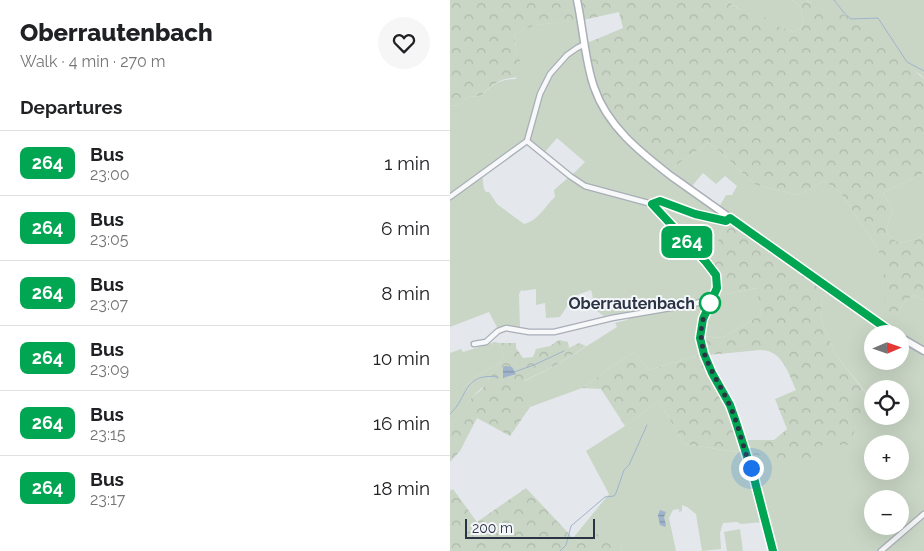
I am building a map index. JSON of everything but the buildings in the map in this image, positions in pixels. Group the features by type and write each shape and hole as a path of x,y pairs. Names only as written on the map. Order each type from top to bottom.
{"main road":[{"path":"577,0 594,88 598,99 614,123 629,140 653,161 730,218 881,325"},
{"path":"909,343 924,351"}],"street":[{"path":"450,197 526,141 540,94 550,74 567,55 585,44"},
{"path":"526,141 585,186 652,204 716,275 717,288 703,319 700,338 712,373 730,405 735,419 773,551"},
{"path":"652,204 660,201 695,214 726,221 730,218"},
{"path":"474,344 486,342 498,331 506,328 529,332 554,332 612,318 694,304 712,298"},
{"path":"882,551 924,514"}],"green space":[{"path":"450,0 727,0 735,7 749,13 752,11 765,17 769,23 793,32 803,26 801,7 792,0 806,0 843,14 869,31 924,79 924,173 883,193 893,211 886,234 899,243 917,239 924,234 924,301 915,295 905,301 897,314 889,313 882,287 884,273 878,249 840,192 824,181 799,195 756,185 709,142 668,171 634,141 614,119 599,93 592,74 587,43 623,28 619,12 583,20 535,25 514,34 517,54 525,72 499,82 490,87 481,96 467,97 460,105 450,106"},
{"path":"727,0 792,0 801,7 803,26 793,32 750,15"},
{"path":"806,0 924,0 924,79 921,75"},
{"path":"579,20 582,42 549,73 525,139 450,196 450,106 460,105 467,97 481,96 501,81 516,79 517,54 514,34 534,25"},
{"path":"583,47 619,133 725,219 688,210 658,199 642,200 585,185 571,176 585,162 557,138 544,153 530,142 529,138 537,110 546,86 560,66"},
{"path":"709,142 756,185 799,195 824,181 840,192 878,249 885,273 882,287 897,314 905,301 915,295 924,301 924,512 909,525 909,490 864,490 864,535 897,535 879,551 774,551 746,453 822,445 864,399 864,425 909,425 909,380 864,380 864,390 836,355 821,320 822,297 831,293 719,207 726,195 732,195 737,186 725,176 716,184 703,173 692,186 709,200 668,171"},
{"path":"924,173 924,234 917,239 899,243 886,234 893,211 883,193"},
{"path":"482,174 486,192 489,192 497,204 524,224 533,220 541,213 555,197 554,190 569,177 578,183 650,205 674,230 673,234 687,253 700,260 706,268 714,280 713,292 706,297 694,301 604,316 595,308 591,290 574,296 560,317 546,318 545,303 536,305 536,289 522,291 522,289 519,294 520,329 498,329 489,312 450,327 450,198"},
{"path":"658,203 726,223 713,252 708,254 701,250 697,251 656,206"},
{"path":"730,220 832,293 822,297 821,320 836,355 864,391 864,406 849,445 822,445 818,464 684,444 659,401 625,426 601,389 582,388 630,354 635,353 649,370 699,355 701,352 699,336 722,338 761,315 757,288 716,296 719,281 697,251 701,250 708,254 713,252 726,223","holes":["760,350 774,354 787,369 796,390 775,399 787,429 774,440 743,440 730,403 714,373 708,355"]},
{"path":"758,288 761,315 722,338 701,336 706,315 716,296"},
{"path":"708,301 699,328 701,352 699,355 649,370 635,353 630,354 582,388 530,407 523,382 560,363 617,327 615,323 627,320 633,315"},
{"path":"559,340 568,342 569,348 579,343 586,346 560,363 524,381 530,407 510,436 477,418 460,451 450,462 450,424 457,419 467,403 483,388 492,373 475,381 465,393 463,388 477,375 499,364 504,356 499,343 516,343 516,348 523,358 533,357 536,349 550,346"},
{"path":"495,342 499,343 504,356 499,364 477,375 463,388 466,392 475,381 492,372 485,384 467,403 457,419 450,424 450,353 461,349 463,352"},
{"path":"659,401 684,444 744,453 764,522 723,523 720,533 721,549 702,551 696,514 682,505 682,511 679,512 679,509 673,510 669,518 676,551 622,551 620,543 581,543 573,538 609,494 586,451"},
{"path":"526,488 573,538 581,543 599,533 620,543 622,551 450,551 450,491 453,489 477,522"},
{"path":"924,516 924,551 884,551 902,535 909,535 909,529"},
{"path":"740,529 743,551 727,551 724,532"}],"water":[{"path":"505,366 512,367 516,374 503,378 503,368"},
{"path":"660,510 666,512 664,517 665,527 660,525 658,515"}],"waterway":[{"path":"834,0 851,19 878,18 907,62 924,71"},
{"path":"514,372 564,351"},
{"path":"450,414 456,408 472,382 487,376 498,377"},
{"path":"560,551 566,545 571,526 605,497 614,496 624,470 629,465 647,425"}],"bus line":[{"name":"264","path":"773,551 754,478 735,419 730,405 712,373 700,338 703,319 715,295 718,279 710,266 652,204 660,201 695,214 726,221 730,218 881,325"}],"place":[{"name":"Oberrautenbach","path":"710,303"}],"route":[{"path":"710,303 703,319 700,338 712,373 730,405 751,468"}]}
